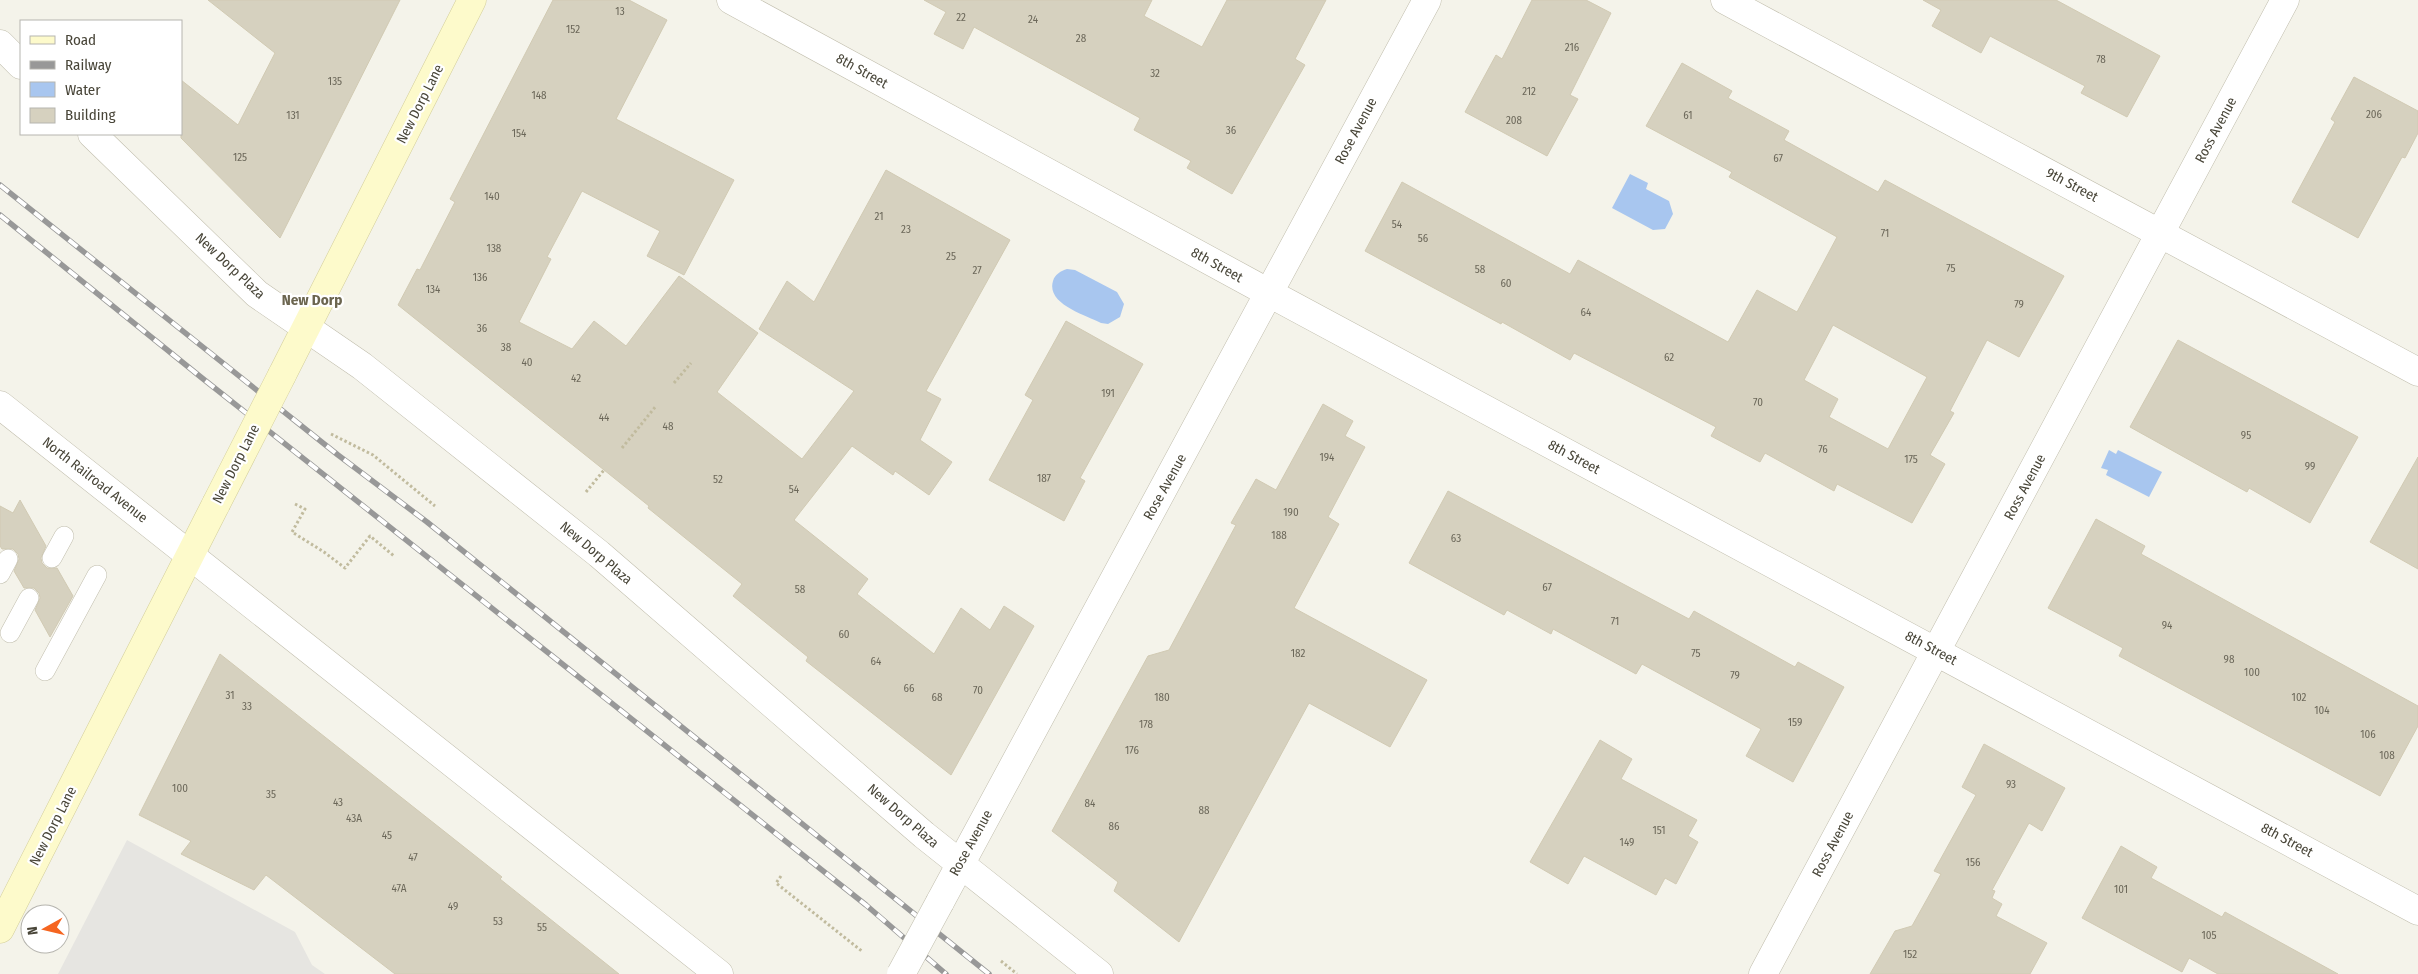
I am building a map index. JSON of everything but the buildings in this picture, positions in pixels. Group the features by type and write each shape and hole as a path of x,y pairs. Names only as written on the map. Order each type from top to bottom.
{"street":[{"name":"New Dorp Lane","path":"0,929 472,0"},
{"name":"8th Street","path":"732,0 1269,293 2418,911"},
{"name":"Rose Avenue","path":"901,974 1427,0"},
{"name":"9th Street","path":"1724,0 2418,372"},
{"name":"Ross Avenue","path":"1763,974 2285,0"},
{"path":"0,44 20,64"},
{"name":"New Dorp Plaza","path":"93,135 257,294 362,366 599,554 960,864 1099,974"},
{"name":"North Railroad Avenue","path":"0,405 190,554"},
{"path":"190,554 719,974"}],"lane":[{"path":"52,558 64,536"},
{"path":"45,671 97,575"},
{"path":"10,633 29,598"}],"path":[{"path":"674,383 691,363"},
{"path":"622,448 656,406"},
{"path":"331,434 373,455 436,506"},
{"path":"586,492 604,470"},
{"path":"295,504 305,509 292,532 345,568 370,536 394,556"},
{"path":"781,876 776,883 862,952"},
{"path":"1001,961 1017,974"}],"shaded area":[{"path":"127,840 295,932 312,965 325,974 58,974 70,954"}],"water":[{"path":"1630,174 1648,183 1646,189 1669,201 1673,214 1665,229 1653,230 1612,208"},
{"path":"1067,269 1075,270 1117,292 1124,304 1120,317 1108,324 1101,323 1068,308 1061,302 1055,296 1052,289 1053,281 1058,273"},
{"path":"2109,450 2116,454 2118,450 2162,472 2149,497 2106,475 2108,470 2101,468"}],"railway":[{"path":"0,185 338,455 427,522 989,974"},
{"path":"0,215 202,378 866,905 946,974"}],"district":[{"name":"New Dorp","path":"312,300"}]}
